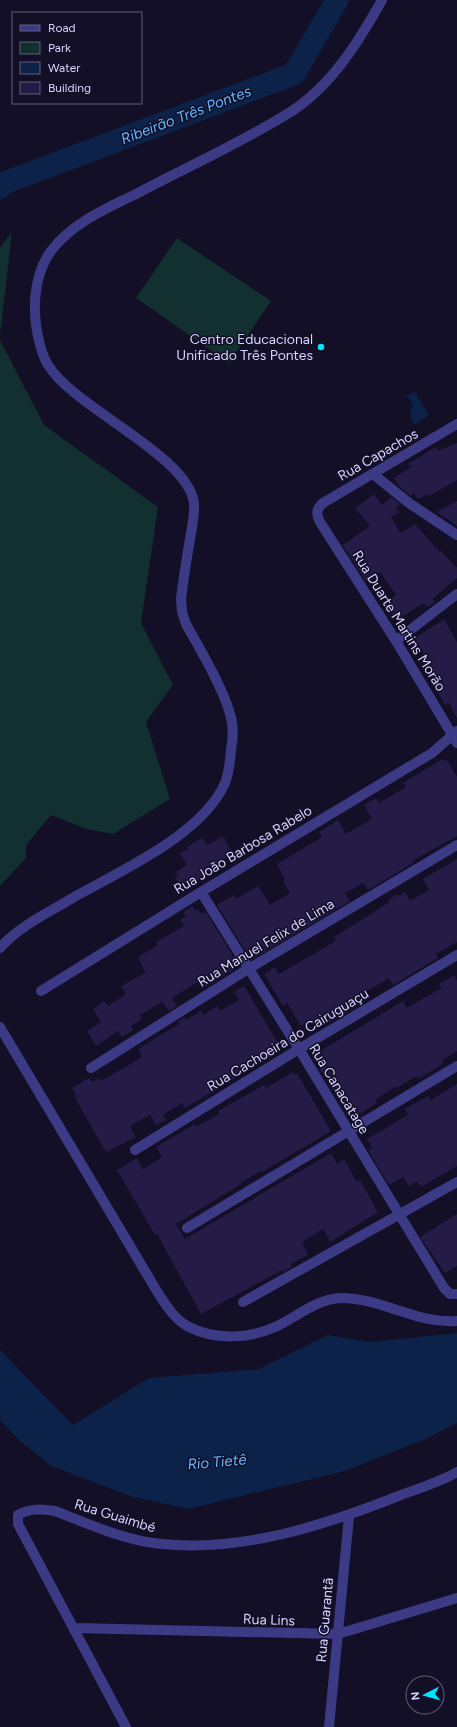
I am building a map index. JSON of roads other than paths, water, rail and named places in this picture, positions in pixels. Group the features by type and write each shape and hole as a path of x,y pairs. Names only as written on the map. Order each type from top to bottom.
{"street":[{"path":"0,948 7,940 30,924 161,848 204,814 225,783 230,768 233,735 231,715 225,699 186,624 182,612 181,599 194,516 194,501 190,489 181,476 162,459 80,396 57,377 47,365 38,337 35,299 37,282 43,264 49,253 61,238 90,218 257,131 293,110 314,93 339,67 369,23 382,0"},
{"name":"Rua Capachos","path":"317,513 317,510 323,503 457,424"},
{"path":"373,474 409,503 457,535"},
{"name":"Rua Duarte Martins Morão","path":"317,513 320,522 456,737"},
{"path":"396,641 457,594"},
{"name":"Rua João Barbosa Rabelo","path":"41,991 456,737"},
{"name":"Rua Manuel Felix de Lima","path":"91,1068 248,968 457,845"},
{"name":"Rua Canacatage","path":"201,892 299,1049 444,1288 450,1294 457,1294"},
{"name":"Rua Cachoeira do Cairuguaçu","path":"135,1150 299,1049 457,956"},
{"path":"0,1027 158,1293 174,1315 188,1326 208,1334 247,1335 274,1327 322,1301 340,1298 356,1299 384,1305 436,1321 457,1321"},
{"path":"187,1228 348,1130 457,1066"},
{"path":"243,1302 457,1182"},
{"name":"Rua Guaimbé","path":"126,1727 75,1628 18,1524 18,1516 23,1512 43,1510 55,1511 128,1537 161,1544 198,1546 252,1540 348,1516 457,1472"},
{"name":"Rua Guarantã","path":"329,1727 348,1516"},
{"name":"Rua Lins","path":"75,1628 338,1634 457,1598"}],"water":[{"path":"415,392 429,415 414,425 410,416 413,403 406,396"},
{"name":"Rio Tietê","path":"457,1333 457,1423 428,1438 345,1471 188,1509 133,1497 51,1466 20,1441 0,1420 0,1350 73,1425 149,1378 259,1369 328,1335 370,1342"}],"waterway":[{"name":"Ribeirão Três Pontes","path":"0,187 4,183 294,74 337,0"}],"place":[{"name":"Centro Educacional Unificado Três Pontes","path":"321,347"}]}
